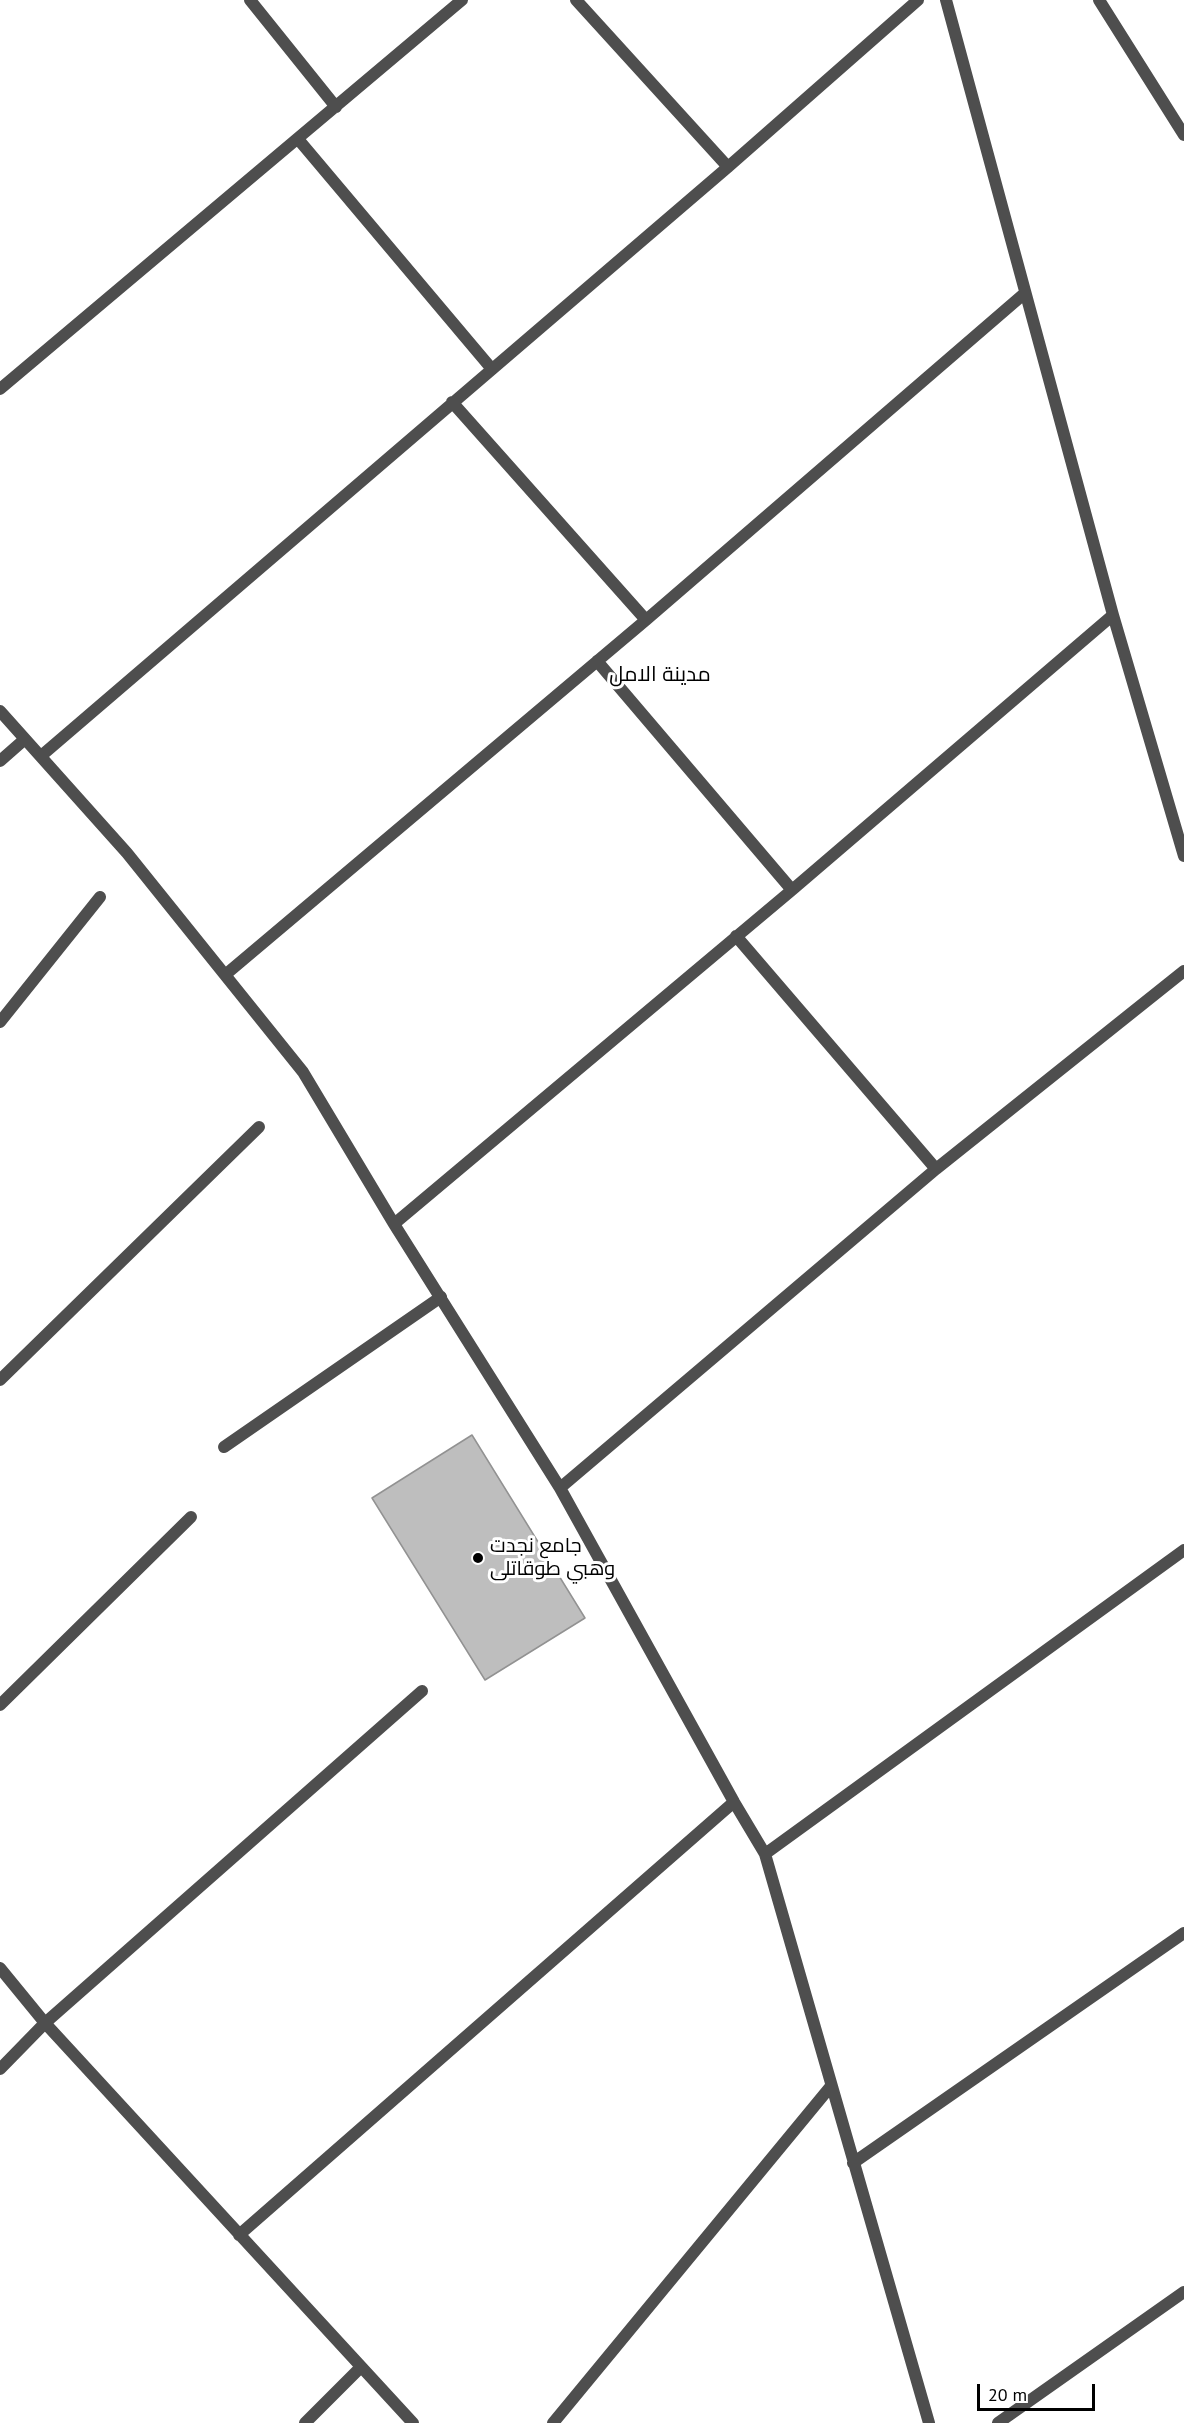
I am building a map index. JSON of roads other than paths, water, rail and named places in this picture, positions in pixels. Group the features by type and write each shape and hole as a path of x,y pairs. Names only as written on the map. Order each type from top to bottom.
{"street":[{"path":"250,0 336,107"},
{"path":"0,389 462,0"},
{"path":"576,0 728,167"},
{"path":"40,756 728,167 918,0"},
{"path":"946,0 1113,615 1184,856"},
{"path":"1099,0 1184,135"},
{"path":"298,139 491,368"},
{"path":"225,975 646,620 1025,293"},
{"path":"453,402 646,620"},
{"path":"394,1224 792,890 1113,615"},
{"path":"597,661 792,890"},
{"path":"0,711 127,853 303,1072 394,1224 560,1488 765,1854 928,2423"},
{"path":"0,760 25,739"},
{"path":"0,1022 100,897"},
{"path":"736,936 936,1169"},
{"path":"560,1488 936,1169 1184,971"},
{"path":"0,1380 259,1127"},
{"path":"224,1447 441,1297"},
{"path":"0,1705 191,1517"},
{"path":"765,1854 1184,1550"},
{"path":"0,2069 45,2023 422,1691"},
{"path":"239,2235 734,1802"},
{"path":"854,2163 1184,1933"},
{"path":"0,1968 45,2023 412,2423"},
{"path":"553,2423 831,2086"},
{"path":"998,2423 1184,2292"},
{"path":"305,2423 361,2367"}],"place":[{"name":"جامع نجدت وهبي طوقاتلى","path":"478,1558"}],"district":[{"name":"مدينة الامل","path":"660,675"}]}
